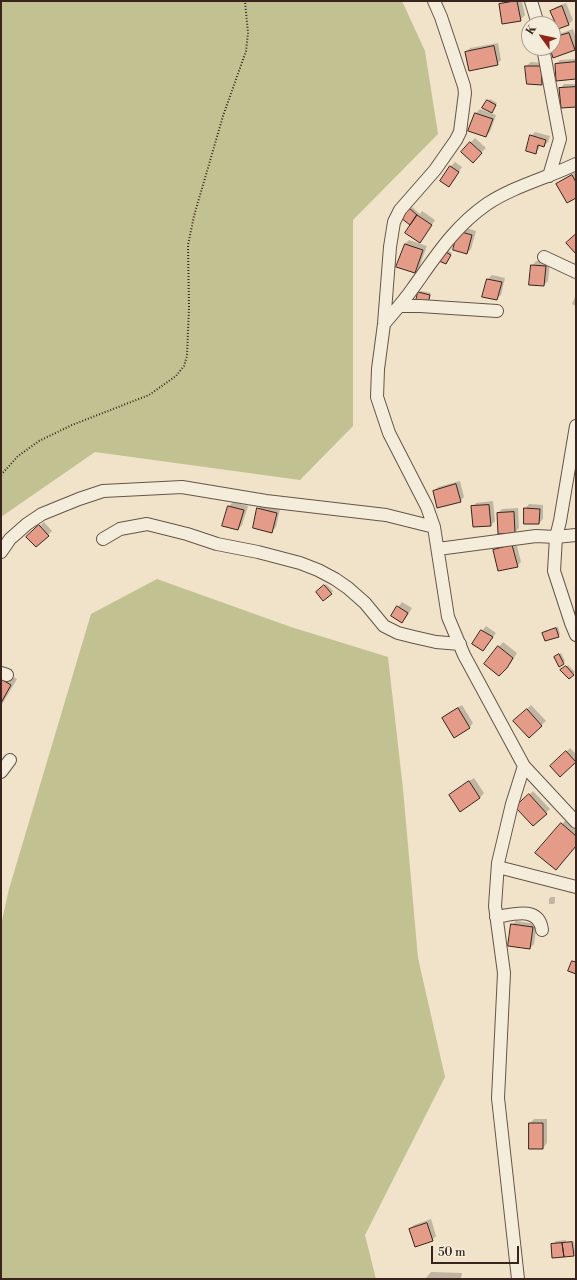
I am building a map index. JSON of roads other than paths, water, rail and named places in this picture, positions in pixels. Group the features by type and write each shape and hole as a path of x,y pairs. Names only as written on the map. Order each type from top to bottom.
{"street":[{"path":"434,1 441,17 464,86 460,132 435,170 400,210 394,222 378,369 377,397 389,433 427,507 434,527 448,617 464,655 524,766 576,822"},
{"path":"531,1 536,16"},
{"path":"544,56 560,139 549,176"},
{"path":"384,324 412,290 436,255 468,218 489,204 518,188 576,164"},
{"path":"544,257 576,272"},
{"path":"399,306 497,311"},
{"path":"576,426 556,537 554,571 576,635"},
{"path":"1,552 10,539 27,524 42,514 79,499 102,491 182,486 266,501 386,515 434,527"},
{"path":"103,539 120,529 146,524 187,534 217,544 258,552 300,563 324,573 348,588 365,603 384,626 398,633 421,639 460,644"},
{"path":"438,549 536,536 556,537 576,535"},
{"path":"1,772 10,760"},
{"path":"518,1279 498,1098 504,973 495,906 498,867 512,804 524,766"},
{"path":"498,867 576,887"},
{"path":"496,917 513,914 528,914 535,916 541,922 542,930"}]}
